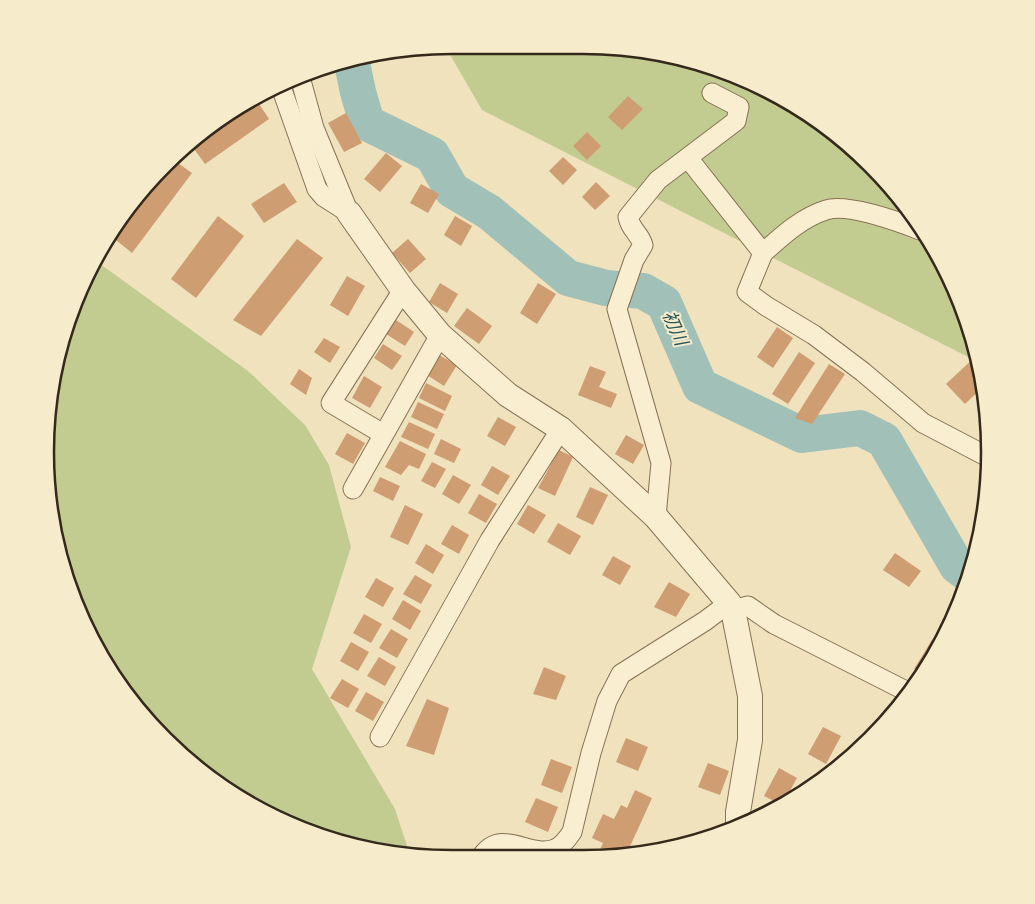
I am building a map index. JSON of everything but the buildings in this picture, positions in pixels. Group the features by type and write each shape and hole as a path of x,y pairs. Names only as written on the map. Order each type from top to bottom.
{"street":[{"path":"302,83 314,128 349,213 403,290 440,335 508,395 561,429 656,517 731,607 750,696 750,740 738,819"},
{"path":"283,92 317,189 324,197 349,213"},
{"path":"656,517 661,463 617,309 634,260 643,245 640,237 630,226 628,217 658,180 736,121 739,107 712,93"},
{"path":"688,158 763,253"},
{"path":"911,227 851,209 828,209 796,225 763,253 748,292 766,306 814,335 863,372 923,423 981,453"},
{"path":"383,434 331,403 403,290"},
{"path":"353,489 440,335"},
{"path":"380,737 490,540 561,429"},
{"path":"488,850 493,844 502,843 542,850 556,849 565,841 572,832 591,753 607,701 621,674 705,621 731,607 748,606 774,624 902,689"}],"green space":[{"path":"450,54 583,54 635,57 686,67 735,84 759,95 804,121 846,153 865,170 899,210 928,253 940,276 960,324 970,358 482,110"},
{"path":"101,265 248,371 305,425 329,465 351,547 312,669 395,809 408,848 374,843 324,829 300,820 253,797 210,768 170,734 136,694 107,651 84,604 67,555 57,504 54,452 57,400 67,349 84,300"}],"waterway":[{"name":"初川","path":"353,66 367,123 432,155 452,190 489,212 568,278 606,288 643,291 664,303 700,386 802,435 860,428 884,440 957,566 963,571"}]}
